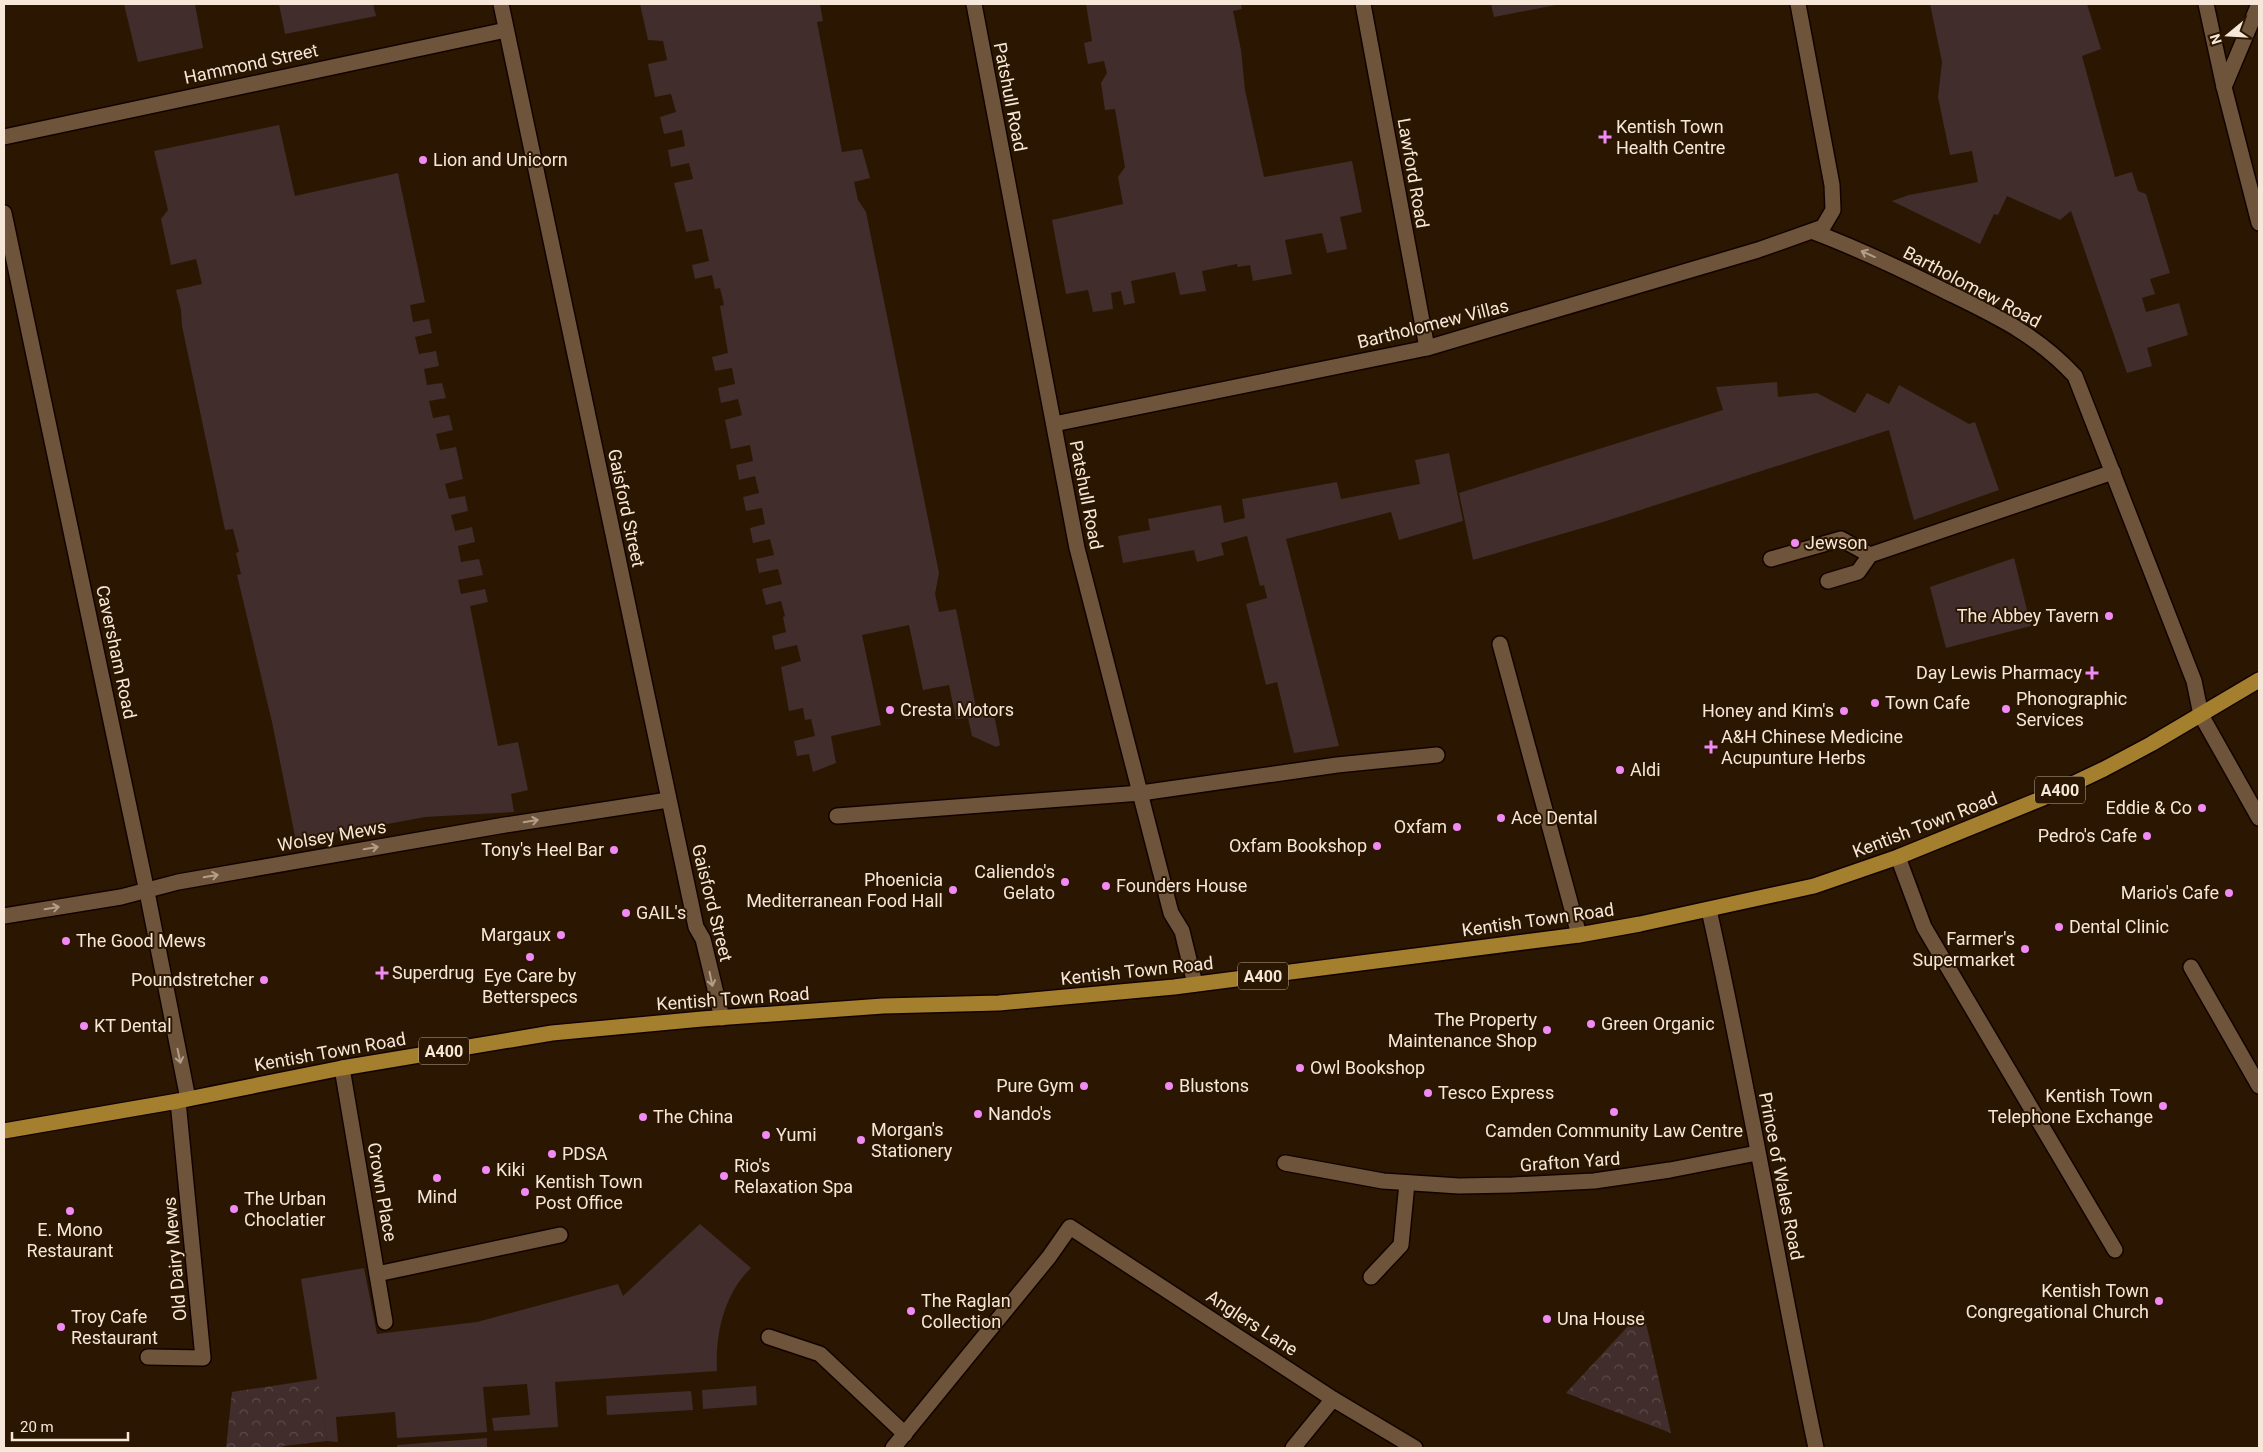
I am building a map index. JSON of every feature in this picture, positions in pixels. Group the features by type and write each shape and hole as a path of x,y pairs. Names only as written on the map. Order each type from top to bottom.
{"main road":[{"name":"Kentish Town Road","path":"4,1131 183,1100 342,1068 552,1033 883,1006 1006,1002 1195,984 1579,935 1709,910 1814,886 1898,858 2043,798 2151,744 2259,680"}],"street":[{"name":"Gaisford Street","path":"501,4 668,800 696,927 703,939 722,1018"},
{"name":"Patshull Road","path":"974,4 1086,591 1172,913 1182,931 1195,984"},
{"name":"Lawford Road","path":"1363,4 1427,348"},
{"path":"1798,4 1830,168 1834,200 1830,218 1823,227 1814,232"},
{"path":"2206,4 2224,87 2259,222"},
{"path":"2224,87 2259,4"},
{"name":"Hammond Street","path":"4,137 506,30"},
{"name":"Caversham Road","path":"4,213 147,892 183,1100"},
{"name":"Bartholomew Villas","path":"1054,424 1427,348 1814,232"},
{"name":"Bartholomew Road","path":"1814,232 1912,274 2016,326 2058,359 2075,376 2194,681 2201,715 2259,818"},
{"path":"1828,581 1858,572 1870,555 2113,472"},
{"path":"1771,559 1841,539 1870,555"},
{"path":"1500,644 1579,935"},
{"path":"837,816 1141,793 1337,765 1437,755"},
{"name":"Wolsey Mews","path":"4,916 147,892 187,880 496,827 668,800"},
{"path":"1898,858 1924,927 2114,1250"},
{"name":"Prince of Wales Road","path":"1709,910 1732,1017 1816,1448"},
{"path":"2191,967 2259,1086"},
{"name":"Crown Place","path":"342,1068 385,1322"},
{"name":"Old Dairy Mews","path":"148,1356 203,1358 183,1100"},
{"name":"Grafton Yard","path":"1285,1163 1383,1181 1459,1186 1594,1181 1670,1170 1757,1153"},
{"path":"1371,1277 1401,1245 1407,1183"},
{"name":"Anglers Lane","path":"904,1434 1049,1257 1070,1227 1333,1398 1415,1448"},
{"path":"377,1274 560,1235"},
{"path":"769,1337 820,1354 904,1434 893,1448"},
{"path":"1293,1448 1333,1398"}],"green space":[{"path":"124,4 195,4 203,48 138,62"},
{"path":"279,4 373,4 376,16 285,34"},
{"path":"640,4 820,4 823,21 817,22 842,152 862,149 870,178 854,182 858,200 866,212 939,573 935,594 939,612 956,609 977,712 993,709 1000,745 996,747 972,736 968,718 956,719 949,685 923,690 909,625 862,635 881,725 831,736 836,763 813,772 809,754 797,756 794,741 815,736 811,719 805,720 803,708 789,711 781,667 801,661 797,645 775,650 772,636 786,632 783,617 785,616 781,601 766,605 762,589 782,584 778,569 759,573 756,559 774,555 770,539 753,543 750,528 765,524 762,508 746,511 743,497 759,493 755,476 739,480 736,465 753,461 750,445 731,449 725,420 742,415 738,399 721,403 718,388 735,384 732,368 715,371 712,357 728,353 720,306 724,305 720,288 715,289 712,275 695,279 692,265 709,261 702,229 686,232 674,183 693,179 689,163 671,167 668,150 685,146 682,130 664,134 660,117 676,112 671,94 655,97 648,64 667,60 663,41 648,40"},
{"path":"1086,4 1241,4 1242,9 1233,11 1241,50 1245,90 1264,177 1352,161 1362,212 1340,217 1347,249 1327,253 1322,233 1285,240 1292,274 1253,281 1250,265 1238,267 1237,264 1202,271 1206,291 1180,295 1175,272 1131,281 1135,303 1124,305 1121,291 1111,293 1113,309 1093,312 1088,290 1066,294 1052,220 1123,204 1118,177 1125,167 1115,109 1105,110 1101,83 1107,73 1104,61 1088,64 1084,43 1092,41"},
{"path":"1491,4 1561,4 1494,17"},
{"path":"1930,4 2087,4 2101,49 2082,56 2115,177 2132,172 2138,191 2146,194 2170,273 2150,279 2155,294 2142,298 2146,312 2179,303 2188,335 2147,348 2152,366 2127,373 2071,211 2060,220 2007,196 1998,215 1994,214 1980,244 1892,201 1909,195 1978,182 1972,151 1950,155 1938,97 1942,62"},
{"path":"279,125 295,196 398,173 425,302 410,305 413,322 429,319 432,333 415,337 419,354 436,351 439,366 424,369 427,385 442,383 446,398 429,401 433,418 449,415 453,430 436,434 440,450 456,447 463,479 445,484 449,499 465,496 468,511 451,515 455,531 472,527 475,542 458,546 461,562 479,559 483,575 458,580 461,594 485,589 488,602 470,606 498,746 518,742 528,790 511,794 514,812 425,817 296,841 272,722 237,575 241,574 236,553 239,552 233,529 225,530 182,326 181,310 176,290 202,284 196,259 171,265 161,219 168,210 154,151"},
{"path":"1777,382 1778,397 1817,393 1855,413 1867,393 1889,404 1899,385 1969,424 1975,422 1999,490 1914,520 1889,430 1603,522 1473,560 1459,493 1723,410 1716,387"},
{"path":"1449,453 1463,521 1399,540 1391,512 1286,539 1339,746 1294,753 1277,682 1266,685 1246,604 1267,598 1264,585 1260,586 1247,536 1221,543 1224,555 1197,562 1194,550 1123,563 1118,536 1150,530 1148,519 1221,505 1224,523 1245,518 1242,499 1337,482 1341,499 1420,484 1415,460"},
{"path":"2014,558 2031,626 1946,648 1930,587"},
{"path":"700,1224 751,1268 734,1290 723,1315 718,1343 717,1371 555,1382 558,1427 494,1431 492,1418 530,1415 527,1384 483,1387 487,1432 397,1438 395,1412 336,1417 338,1442 327,1441 301,1279 364,1268 377,1334 477,1322 618,1284 623,1296"},
{"path":"1643,1310 1671,1433 1566,1393"},
{"path":"318,1379 327,1441 283,1446 282,1448 226,1448 232,1392"},
{"path":"756,1386 757,1405 703,1409 702,1390"},
{"path":"691,1391 693,1410 607,1415 606,1396"},
{"path":"487,1438 487,1448 397,1448 397,1445"}],"place":[{"name":"Kentish Town Health Centre","path":"1605,137"},
{"name":"Lion and Unicorn","path":"423,160"},
{"name":"Jewson","path":"1795,543"},
{"name":"The Abbey Tavern","path":"2109,616"},
{"name":"Day Lewis Pharmacy","path":"2092,673"},
{"name":"Town Cafe","path":"1875,703"},
{"name":"Phonographic Services","path":"2006,709"},
{"name":"Cresta Motors","path":"890,710"},
{"name":"Honey and Kim's","path":"1844,711"},
{"name":"A&H Chinese Medicine Acupunture Herbs","path":"1711,747"},
{"name":"Aldi","path":"1620,770"},
{"name":"Eddie & Co","path":"2202,808"},
{"name":"Ace Dental","path":"1501,818"},
{"name":"Oxfam","path":"1457,827"},
{"name":"Pedro's Cafe","path":"2147,836"},
{"name":"Oxfam Bookshop","path":"1377,846"},
{"name":"Tony's Heel Bar","path":"614,850"},
{"name":"Caliendo's Gelato","path":"1065,882"},
{"name":"Founders House","path":"1106,886"},
{"name":"Phoenicia Mediterranean Food Hall","path":"953,890"},
{"name":"Mario's Cafe","path":"2229,893"},
{"name":"GAIL's","path":"626,913"},
{"name":"Dental Clinic","path":"2059,927"},
{"name":"Margaux","path":"561,935"},
{"name":"The Good Mews","path":"66,941"},
{"name":"Farmer's Supermarket","path":"2025,949"},
{"name":"Eye Care by Betterspecs","path":"530,957"},
{"name":"Superdrug","path":"382,973"},
{"name":"Poundstretcher","path":"264,980"},
{"name":"Green Organic","path":"1591,1024"},
{"name":"KT Dental","path":"84,1026"},
{"name":"The Property Maintenance Shop","path":"1547,1030"},
{"name":"Owl Bookshop","path":"1300,1068"},
{"name":"Pure Gym","path":"1084,1086"},
{"name":"Blustons","path":"1169,1086"},
{"name":"Tesco Express","path":"1428,1093"},
{"name":"Kentish Town Telephone Exchange","path":"2163,1106"},
{"name":"Camden Community Law Centre","path":"1614,1112"},
{"name":"Nando's","path":"978,1114"},
{"name":"The China","path":"643,1117"},
{"name":"Yumi","path":"766,1135"},
{"name":"Morgan's Stationery","path":"861,1140"},
{"name":"PDSA","path":"552,1154"},
{"name":"Kiki","path":"486,1170"},
{"name":"Rio's Relaxation Spa","path":"724,1176"},
{"name":"Mind","path":"437,1178"},
{"name":"Kentish Town Post Office","path":"525,1192"},
{"name":"The Urban Choclatier","path":"234,1209"},
{"name":"E. Mono Restaurant","path":"70,1211"},
{"name":"Kentish Town Congregational Church","path":"2159,1301"},
{"name":"The Raglan Collection","path":"911,1311"},
{"name":"Una House","path":"1547,1319"},
{"name":"Troy Cafe Restaurant","path":"61,1327"}]}
